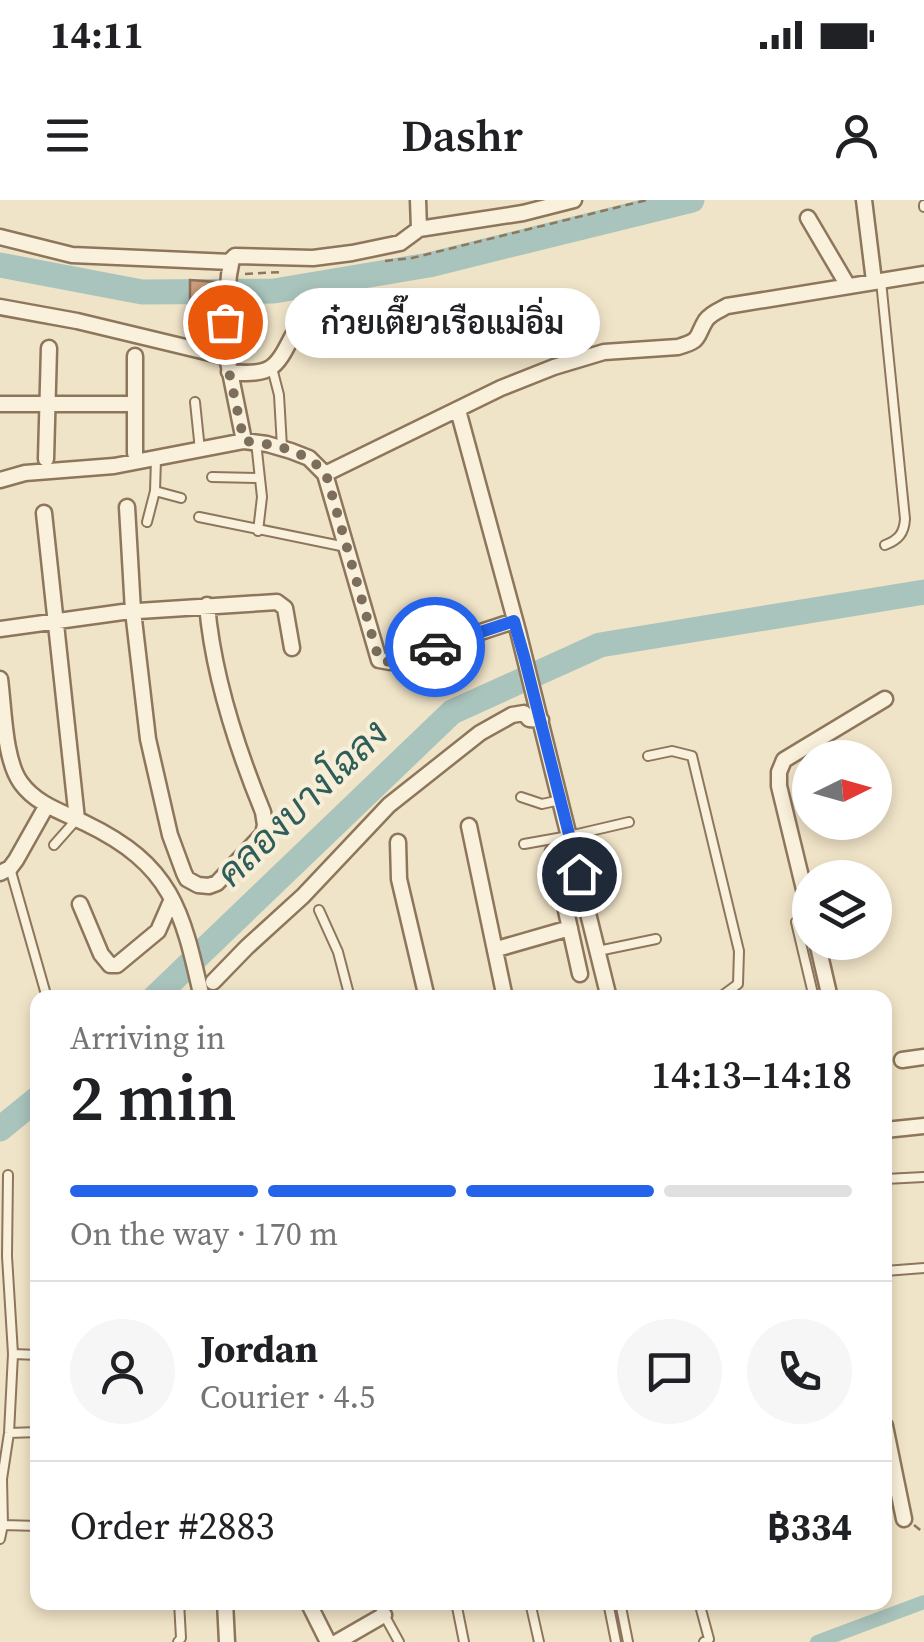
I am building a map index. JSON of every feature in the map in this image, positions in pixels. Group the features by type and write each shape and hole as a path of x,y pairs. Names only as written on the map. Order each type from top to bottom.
{"street":[{"path":"418,200 419,229"},
{"path":"250,442 228,365 225,322 235,256 313,258 352,253 400,243 419,229 523,214 574,200"},
{"path":"864,200 878,281"},
{"path":"808,218 848,286"},
{"path":"0,237 72,255 230,269"},
{"path":"326,474 500,388 554,367 604,352 689,344 699,338 706,320 727,306 924,274"},
{"path":"0,307 77,321 264,373 283,354 295,331"},
{"path":"46,459 49,348"},
{"path":"134,356 135,453"},
{"path":"0,404 135,404"},
{"path":"458,410 608,990"},
{"path":"0,480 24,473 114,466 250,442 282,448 308,458 326,474 379,660 384,662 516,626"},
{"path":"126,507 148,739 170,835 187,879 209,886 225,876 263,834 265,825 222,694 207,606"},
{"path":"44,513 77,819"},
{"path":"0,629 133,611 277,602 285,608 292,648"},
{"path":"0,679 14,772 22,786 37,800 125,845 157,873 181,918 200,990"},
{"path":"792,860 779,786 784,760 885,699"},
{"path":"213,982 303,896 389,804 480,733 512,715 524,713 529,718 540,718"},
{"path":"5,871 47,804"},
{"path":"469,826 504,990"},
{"path":"398,842 399,880 425,990"},
{"path":"552,852 580,974"},
{"path":"80,904 100,954 110,965 117,965 158,931 172,899"},
{"path":"497,949 570,928"},
{"path":"821,960 828,990"},
{"path":"902,1060 924,1057"},
{"path":"892,1129 924,1126"},
{"path":"892,1460 904,1519"},
{"path":"225,1610 227,1642"},
{"path":"312,1610 328,1642"},
{"path":"337,1642 377,1610"}],"lane":[{"path":"878,281 905,519 902,534 884,544"},
{"path":"272,368 279,395 282,448"},
{"path":"195,402 200,450"},
{"path":"250,442 262,496 258,531"},
{"path":"147,522 155,491 156,459"},
{"path":"212,477 260,478"},
{"path":"155,491 181,498"},
{"path":"199,517 346,547"},
{"path":"648,756 672,751 692,756 739,952 738,984 730,990"},
{"path":"522,797 542,804 560,800"},
{"path":"54,845 77,819"},
{"path":"524,844 630,822"},
{"path":"5,871 43,990"},
{"path":"319,910 338,952 348,990"},
{"path":"598,950 656,939"},
{"path":"809,960 813,990"},
{"path":"0,1539 1,1479 9,1432 14,1354 4,1256 8,1176"},
{"path":"892,1179 924,1177"},
{"path":"892,1270 924,1268"},
{"path":"0,1331 12,1332"},
{"path":"14,1354 30,1355"},
{"path":"9,1432 30,1432"},
{"path":"3,1525 30,1526"},
{"path":"178,1642 179,1610"},
{"path":"381,1610 399,1642"},
{"path":"458,1610 464,1642"},
{"path":"532,1610 539,1642"},
{"path":"610,1610 616,1642"},
{"path":"622,1610 628,1642"},
{"path":"701,1610 710,1640 704,1642"}],"path":[{"path":"564,221 646,200"}],"building":[{"path":"190,280 216,282 216,323 190,317"}],"waterway":[{"path":"0,265 142,292 274,291 429,265 692,200"},
{"name":"คลองบางโฉลง","path":"162,990 452,712 600,645 924,592"},
{"name":"คลองบางโฉลง","path":"0,1129 30,1105"},
{"path":"817,1642 924,1602"}],"way so far":[{"path":"225,322 226,358 244,441 290,450 308,458 326,474 379,660 390,662 435,647"}],"place":[{"name":"ก๋วยเตี๊ยวเรือแม่อิ่ม","path":"225,322"}],"route":[{"path":"435,647 514,621 579,874"}]}
